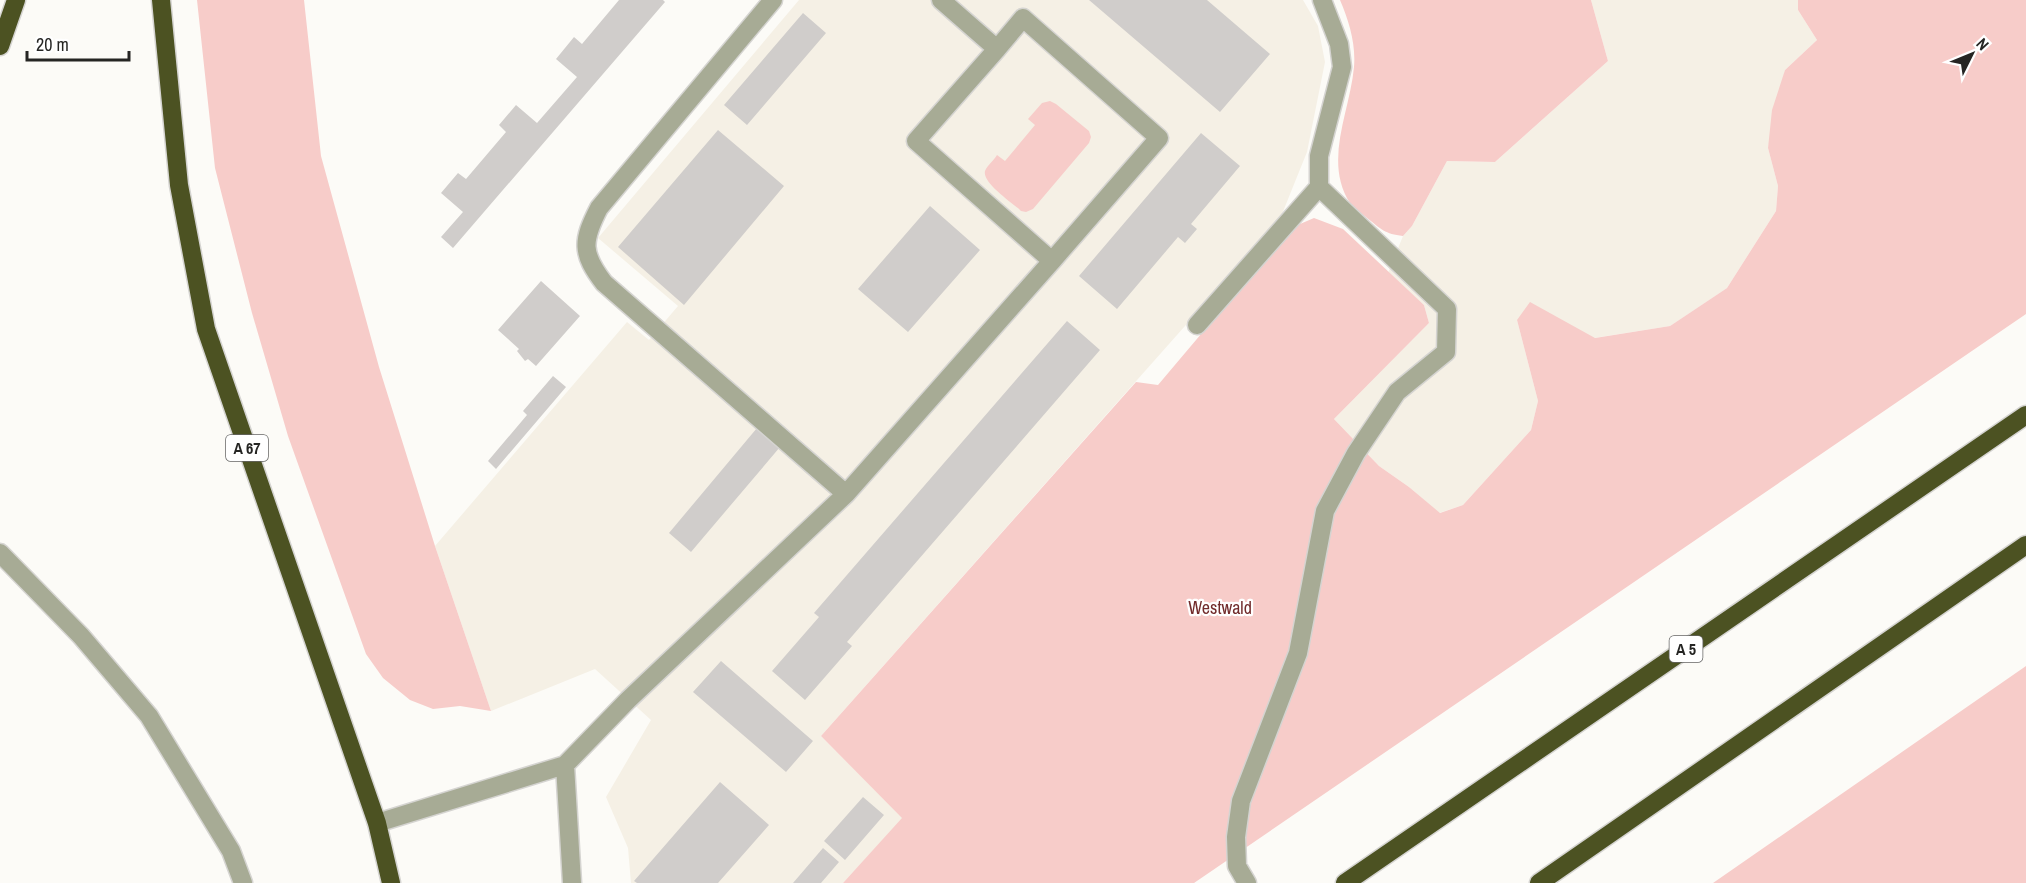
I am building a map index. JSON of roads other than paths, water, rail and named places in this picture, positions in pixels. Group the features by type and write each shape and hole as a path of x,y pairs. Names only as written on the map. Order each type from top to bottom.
{"highway":[{"path":"0,46 16,0"},
{"name":"A 67","path":"161,0 179,185 206,328 377,824 391,883"},
{"name":"A 5","path":"1345,883 2026,415"},
{"path":"1539,883 2026,545"}],"street":[{"path":"773,0 599,208 588,228 585,250 593,268 604,283 846,494"},
{"path":"941,0 996,49"},
{"path":"1197,325 1319,187 1319,156 1342,67 1339,44 1322,0"},
{"path":"377,824 565,765 628,700 846,494 1052,261 1159,138 1023,18 916,141 1052,261"},
{"path":"1246,883 1236,866 1236,837 1241,801 1298,653 1324,511 1356,453 1397,392 1446,352 1447,309 1319,187"},
{"path":"0,553 6,567 81,636 149,716 231,851 243,883"},
{"path":"565,765 572,883"}],"park label":[{"name":"Westwald","path":"1220,607"}]}
